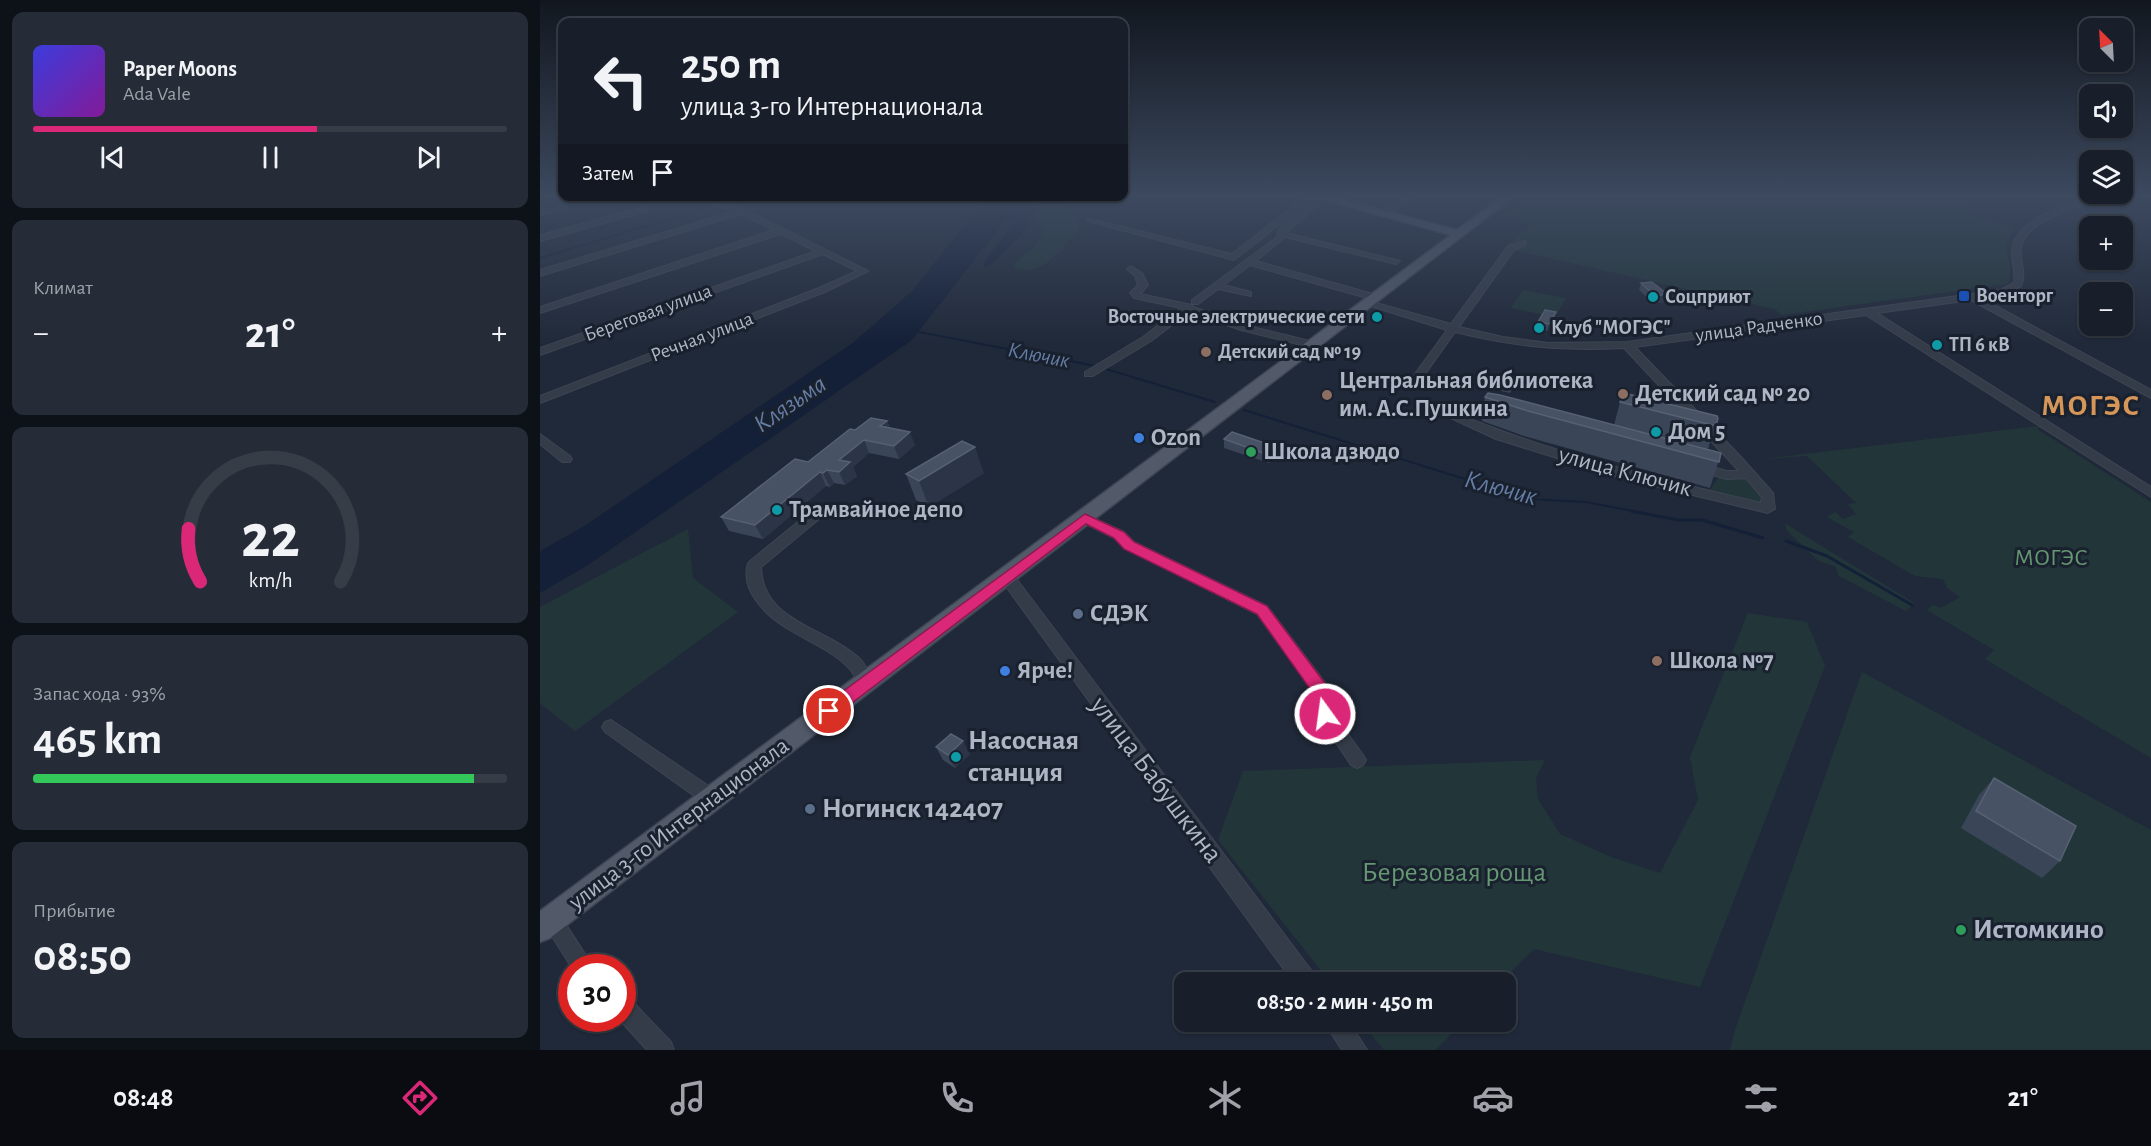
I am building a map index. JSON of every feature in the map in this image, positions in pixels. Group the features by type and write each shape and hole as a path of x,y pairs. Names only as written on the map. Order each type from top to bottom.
{"main road":[{"name":"улица 3-го Интернационала","path":"546,924 1443,247"}],"street":[{"path":"540,273 625,247"},
{"path":"540,310 733,247"},
{"path":"816,247 824,251"},
{"path":"1194,247 1234,257 1247,247"},
{"path":"1089,374 1147,339 1269,247"},
{"path":"1336,247 1396,261"},
{"path":"1414,382 1513,247"},
{"name":"улица Радченко","path":"1248,262 1454,327 1509,341 1550,347 1627,345 2003,292 2019,284 2017,247"},
{"name":"Речная улица","path":"540,400 822,290 864,271 824,251"},
{"name":"Береговая улица","path":"540,352 824,251"},
{"path":"1131,269 1143,285 1135,293 1137,296 1192,306 1245,328 1314,345"},
{"path":"1215,287 1248,294"},
{"path":"1205,310 1215,287"},
{"path":"1972,297 2151,395"},
{"path":"1868,312 2151,493"},
{"name":"улица Ключик","path":"1443,412 1500,436 1625,475 1768,509 1768,496 1737,460 1627,345"},
{"path":"1469,406 1509,415"},
{"path":"540,438 566,459"},
{"name":"улица Ключик","path":"1680,462 1719,474 1748,474"},
{"path":"814,516 754,565 751,577 755,588 774,613 855,664 866,683"},
{"path":"1085,518 1119,535 1129,545 1262,610 1327,698 1327,717 1358,760"},
{"name":"улица Бабушкина","path":"1007,577 1299,972"},
{"path":"611,727 712,798"},
{"path":"546,924 572,954"},
{"path":"636,1022 663,1050"},
{"path":"1342,1032 1356,1050"}],"green space":[{"path":"1063,247 1044,265 1035,269 1016,269 1014,263 1033,248"},
{"path":"1512,247 2006,247 2010,275 2007,284 1782,315 1774,309 1514,250"},
{"path":"1523,290 1566,298 1555,317 1511,308"},
{"name":"МОГЭС","path":"2042,427 2037,429 2151,502 2151,758 1985,659 1994,650 1927,610 1933,605 1941,608 1960,597 1947,588 1943,579 1915,576 1848,537 1854,532 1827,517 1835,512 1843,519 1856,514 1848,504 1856,503 1807,456 1764,459"},
{"path":"1745,476 1759,491 1762,503 1718,494 1710,490 1718,478"},
{"path":"1786,524 1914,603 1906,611 1839,576 1835,566 1819,561 1786,530"},
{"path":"688,529 693,578 738,612 575,731 540,703 540,607"},
{"name":"Березовая роща","path":"1748,613 1807,622 1825,666 1700,987 1534,949 1511,972 1322,972 1218,840 1243,771 1545,760 1536,778 1538,799 1560,834 1611,857 1660,873 1698,800 1690,757"},
{"name":"Истомкино","path":"1862,672 2151,830 2151,1050 1730,1050 1735,1030"},
{"path":"1369,1032 1453,1032 1435,1050 1384,1050"}],"water":[{"name":"Клязьма","path":"947,247 985,247 912,340 588,565 540,593 540,551 586,525 854,342 912,291"},
{"path":"995,247 1009,247 990,266 984,267 983,264"}],"building":[{"path":"1652,282 1667,294 1655,296 1641,283"},
{"path":"1545,310 1556,312 1549,324 1538,322"},
{"path":"1486,374 1515,381 1510,389 1480,382"},
{"path":"1488,393 1721,453 1719,462 1528,411 1485,397"},
{"path":"1624,393 1717,416 1716,426 1620,402"},
{"path":"871,418 887,421 880,426 910,432 894,446 864,440 839,460 850,462 839,472 827,470 820,472 755,525 721,517 795,459 808,462 850,429 855,430"},
{"path":"1232,432 1276,447 1268,455 1224,439"},
{"path":"962,441 975,447 919,481 906,474"},
{"path":"951,734 963,741 948,755 936,747"},
{"path":"1994,778 2076,826 2060,861 1976,811"}],"waterway":[{"path":"540,258 577,247"},
{"name":"Ключик","path":"914,331 1096,366 1215,402"},
{"name":"Ключик","path":"1244,410 1529,499 1586,502 1638,512"},
{"name":"Ключик","path":"1631,511 1678,520 1702,520 1763,538"},
{"name":"Ключик","path":"1786,541 1827,556 1912,605"}],"place":[{"name":"Военторг","path":"1964,296"},
{"name":"Соцприют","path":"1653,297"},
{"name":"Восточные электрические сети","path":"1377,317"},
{"name":"Клуб \"МОГЭС\"","path":"1539,328"},
{"name":"ТП 6 кВ","path":"1937,345"},
{"name":"Детский сад № 19","path":"1206,352"},
{"name":"Детский сад № 20","path":"1623,394"},
{"name":"Центральная библиотека им. А.С.Пушкина","path":"1327,395"},
{"name":"Дом 5","path":"1656,432"},
{"name":"Ozon","path":"1139,438"},
{"name":"Школа дзюдо","path":"1251,452"},
{"name":"Трамвайное депо","path":"777,510"},
{"name":"СДЭК","path":"1078,614"},
{"name":"Школа №7","path":"1657,661"},
{"name":"Ярче!","path":"1005,671"},
{"name":"Насосная станция","path":"956,757"},
{"name":"Ногинск 142407","path":"810,809"},
{"name":"Истомкино","path":"1961,930"}],"district":[{"name":"МОГЭС","path":"2091,406"}],"route":[{"path":"829,711 1085,518 1119,535 1129,545 1262,610 1327,698 1325,714"}]}
